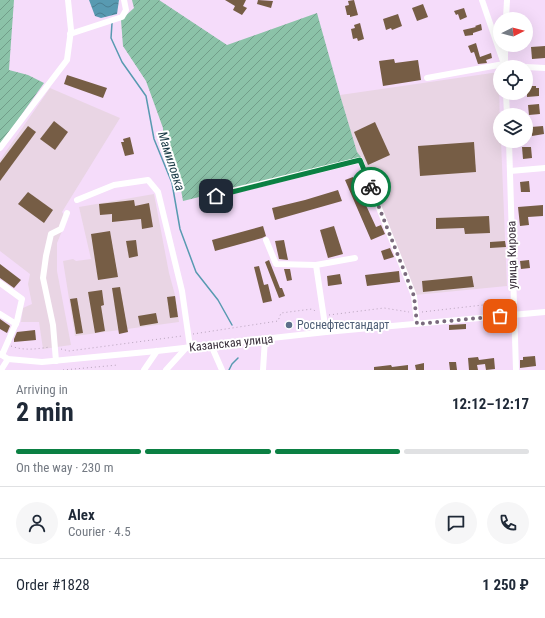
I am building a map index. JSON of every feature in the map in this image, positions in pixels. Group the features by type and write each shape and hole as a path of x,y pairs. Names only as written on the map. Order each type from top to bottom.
{"street":[{"path":"0,148 67,60 70,34 68,0"},
{"path":"70,34 122,16 126,10 124,0"},
{"path":"482,0 502,60"},
{"path":"506,0 506,12"},
{"path":"533,67 545,68"},
{"path":"427,78 493,68"},
{"name":"улица Кирова","path":"509,148 516,370"},
{"path":"216,196 360,160 414,296 417,324"},
{"path":"510,171 545,168"},
{"path":"77,200 114,186 148,180 158,192 182,291 188,335 188,347 166,370"},
{"path":"56,361 53,325 43,278 51,234 61,229 67,213"},
{"path":"266,240 276,264 316,265 355,258"},
{"path":"316,265 326,332"},
{"path":"0,283 22,299 16,324 1,354 8,359 1,370"},
{"name":"Казанская улица","path":"8,359 42,362 56,361 326,332 545,312"},
{"path":"0,314 16,324"},
{"path":"263,370 265,339"},
{"path":"211,344 222,370"},
{"path":"144,370 157,351"}],"path":[{"path":"6,344 22,349 49,347 69,350 188,335 278,321 282,313 312,309 324,315 384,308 416,313 514,302"},
{"path":"63,370 118,365"}],"shaded area":[{"path":"493,73 493,100 499,100 500,108 493,108 493,148 501,148 507,286 415,295 361,157 357,152 340,95"},
{"path":"50,88 120,118 62,212 67,219 57,243 57,271 71,345 43,349 39,322 21,322 23,308 32,304 28,284 30,274 0,251 0,160"},
{"path":"154,194 169,273 175,295 179,322 75,336 63,261 73,259 76,261 91,259 79,207"}],"green space":[{"path":"0,0 14,0 9,70 28,75 44,83 0,145"},
{"path":"132,0 159,0 227,45 317,13 357,152 361,157 183,201 178,173 163,150 163,128 146,81 123,46 121,20 134,8"}],"water":[{"path":"89,0 119,0 117,14 101,18 95,16"}],"building":[{"path":"225,0 246,0 243,6 247,8 242,15 233,10 235,6"},
{"path":"258,0 273,1 271,8 257,4"},
{"path":"354,0 358,15 350,17 350,15 347,15 345,6 349,5 348,1"},
{"path":"423,4 428,17 417,21 412,8"},
{"path":"464,8 467,17 460,20 458,14 456,15 454,11"},
{"path":"398,14 402,26 392,30 391,28 386,30 383,19"},
{"path":"360,23 364,39 358,41 357,38 353,39 351,29 355,28 354,25"},
{"path":"481,24 482,30 473,33 473,35 465,36 463,30 476,27 475,26"},
{"path":"476,43 480,57 491,53 492,58 486,60 487,63 478,64 474,52 471,53 468,46"},
{"path":"545,46 545,58 532,59 533,47"},
{"path":"394,59 395,63 418,60 421,80 383,86 379,61"},
{"path":"67,75 107,88 103,98 64,84"},
{"path":"533,86 539,88 539,96 533,96"},
{"path":"539,104 540,114 533,115 533,108 528,108 528,105"},
{"path":"54,121 68,132 55,150 40,139"},
{"path":"375,122 390,155 368,165 354,132"},
{"path":"28,126 36,132 0,181 0,163"},
{"path":"543,126 544,134 533,136 533,127"},
{"path":"130,137 134,154 125,156 121,142 124,142 123,139"},
{"path":"474,142 476,172 420,176 418,146"},
{"path":"522,148 531,148 532,158 523,159"},
{"path":"353,177 376,227 381,225 385,234 371,240 345,180"},
{"path":"529,181 530,192 521,192 520,182"},
{"path":"338,190 342,201 275,220 272,208"},
{"path":"28,192 53,210 44,223 18,204"},
{"path":"134,200 135,206 149,203 153,227 142,229 141,219 112,222 112,214 100,215 99,204"},
{"path":"543,205 543,216 528,217 529,225 520,226 518,207"},
{"path":"489,216 490,233 465,234 464,228 436,229 436,218"},
{"path":"263,226 266,236 215,251 212,240"},
{"path":"334,226 343,254 328,258 320,230"},
{"path":"110,231 118,277 98,280 91,234"},
{"path":"136,240 138,256 129,258 126,241"},
{"path":"284,240 288,260 279,259 275,241"},
{"path":"505,241 506,247 490,248 490,242"},
{"path":"390,248 394,257 384,260 381,251"},
{"path":"269,260 280,288 282,288 285,296 279,298 265,262"},
{"path":"529,260 530,268 521,269 520,261"},
{"path":"0,264 21,280 14,288 0,278"},
{"path":"259,266 264,285 268,284 272,301 263,303 254,267"},
{"path":"284,269 290,269 292,280 287,281"},
{"path":"399,271 400,282 367,286 365,275"},
{"path":"340,274 342,284 328,286 327,276"},
{"path":"472,276 474,287 423,292 422,281"},
{"path":"120,287 128,332 119,334 112,288"},
{"path":"102,290 104,305 101,306 105,331 95,333 88,292"},
{"path":"175,296 178,317 170,318 167,297"},
{"path":"77,298 83,333 76,334 70,299"},
{"path":"156,313 158,323 140,326 138,316"},
{"path":"0,319 10,326 7,333 0,329"},
{"path":"466,324 466,329 449,330 449,325"},
{"path":"35,330 36,340 14,342 17,332"},
{"path":"535,356 536,366 520,368 520,360 523,360 523,357"},
{"path":"478,357 479,360 494,358 495,369 486,370 485,364 477,365 478,370 469,370 468,358"},
{"path":"449,362 456,362 457,370 450,370"},
{"path":"424,363 424,370 416,370 415,365"},
{"path":"391,365 392,367 408,365 408,370 374,370 374,367"}],"waterway":[{"name":"Мамиловка","path":"112,23 111,38 122,62 146,96 154,139 172,183 180,229 196,272 218,300 232,325"},
{"path":"229,370 238,358"}],"way so far":[{"path":"371,187 414,296 417,324 500,316"}],"place":[{"name":"Роснефтестандарт","path":"289,325"}],"route":[{"path":"216,196 360,160 371,187"}]}
